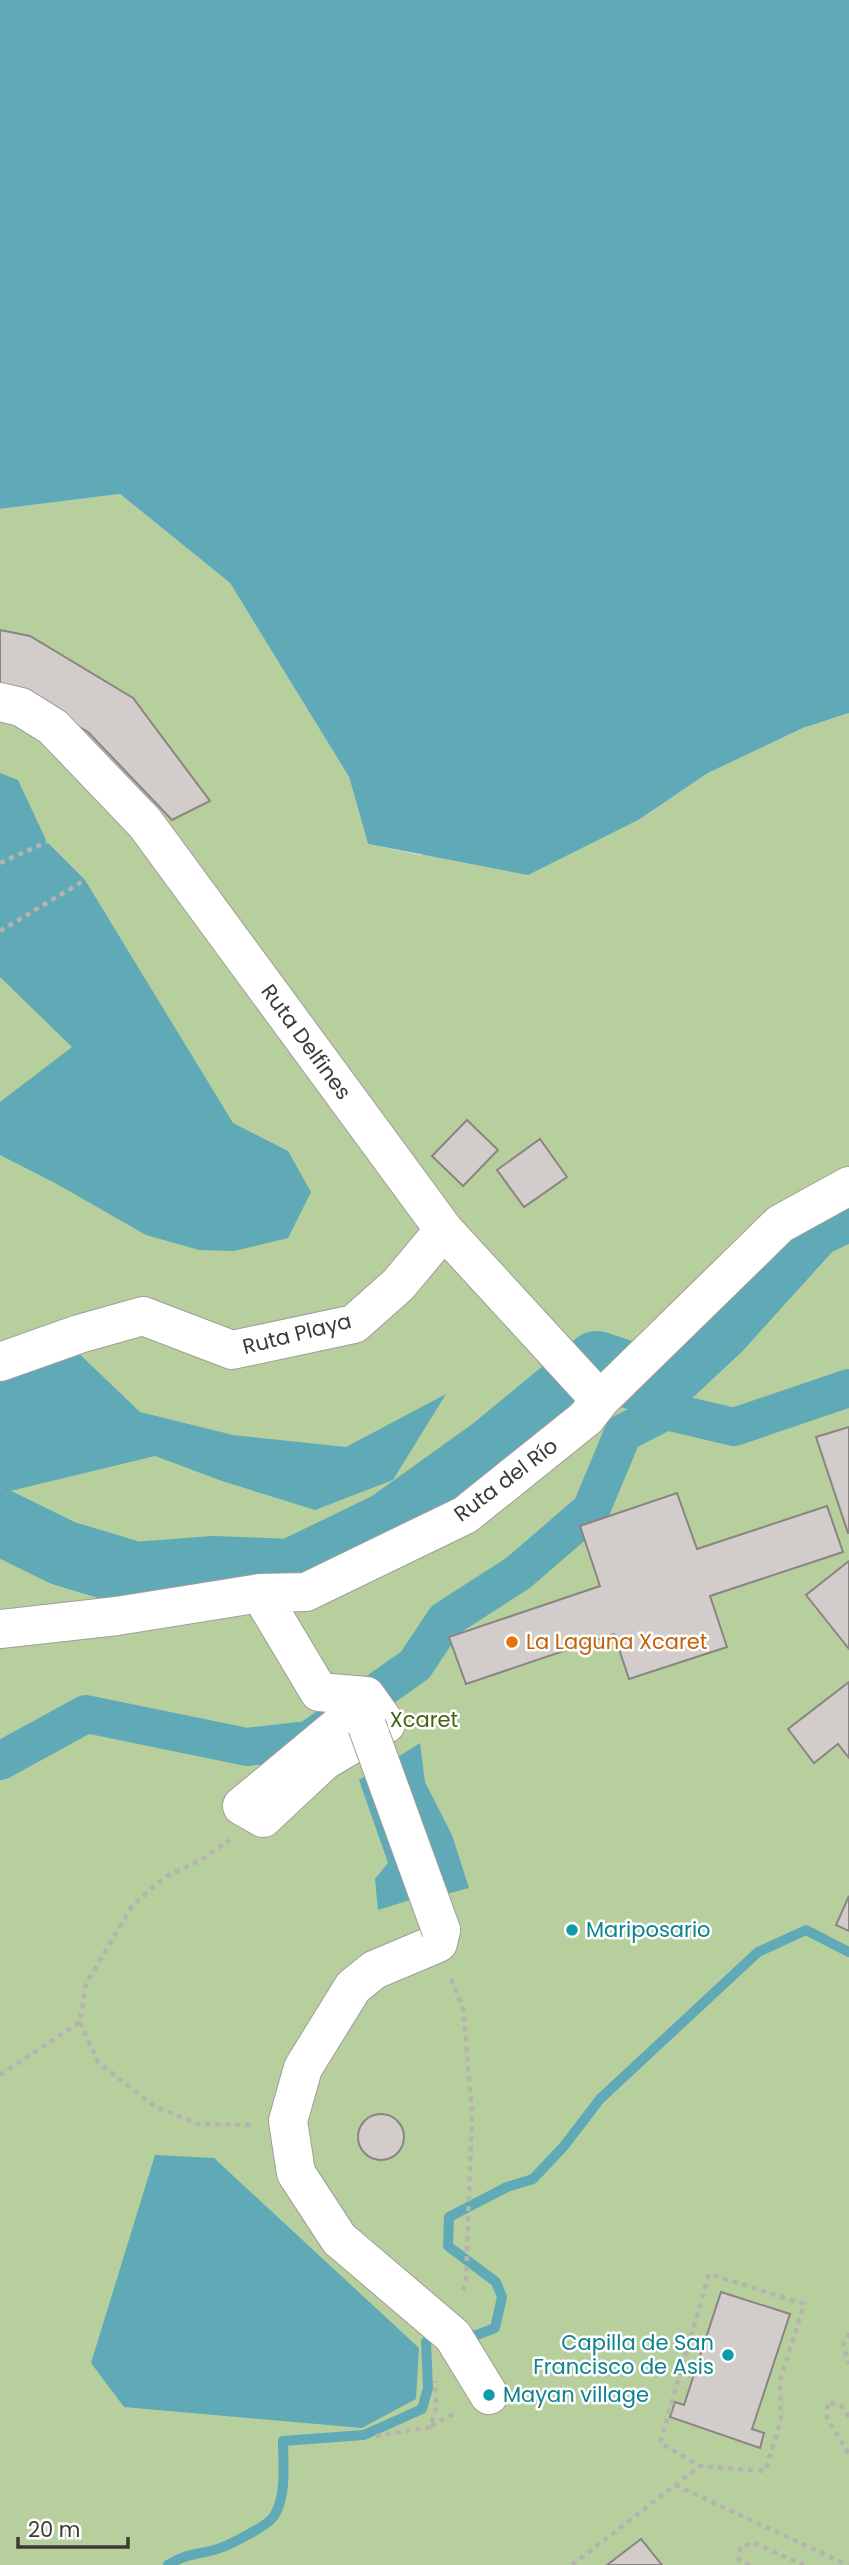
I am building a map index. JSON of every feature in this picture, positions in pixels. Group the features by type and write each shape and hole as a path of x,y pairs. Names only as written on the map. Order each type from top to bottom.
{"street":[{"name":"Ruta Delfines","path":"0,702 21,707 53,727 145,823 444,1230 600,1400"},
{"name":"Ruta del Río","path":"0,1629 117,1616 260,1593 306,1592 465,1515 586,1418 600,1400 780,1224 849,1186"},
{"name":"Ruta Playa","path":"0,1362 79,1334 143,1316 232,1350 354,1324 398,1285 444,1230"},
{"path":"260,1593 319,1692 366,1696 386,1724 324,1761 263,1818 242,1806 347,1719 367,1726 441,1930 438,1943 374,1970 353,1987 303,2068 288,2121 296,2173 339,2239 453,2336 489,2395"}],"path":[{"path":"0,863 47,842"},
{"path":"0,931 85,880"},
{"path":"263,1818 201,1860 165,1877 132,1906 86,1984 80,2022 98,2062 153,2106 198,2124 254,2125 288,2121"},
{"path":"449,1974 463,2008 472,2113 466,2282 457,2305"},
{"path":"0,2075 80,2022"},
{"path":"572,2565 700,2466 765,2471 781,2420 780,2381 804,2304 709,2274 660,2443 700,2466"},
{"path":"849,2333 843,2345 849,2364"},
{"path":"376,2436 430,2427 436,2409 435,2373"},
{"path":"849,2417 842,2406 828,2402 827,2418 849,2454"},
{"path":"675,2485 848,2565"},
{"path":"750,2565 739,2560 740,2547 754,2543 804,2565"}],"green space":[{"name":"Xcaret","path":"120,494 230,583 349,777 368,844 421,855 640,819 708,773 803,728 849,713 849,2565 0,2565 0,509"}],"water":[{"path":"0,0 849,0 849,713 803,728 708,773 640,819 528,875 368,844 349,777 230,583 120,494 0,509"},
{"path":"0,773 18,780 47,842 85,880 233,1123 288,1151 311,1192 288,1238 234,1251 199,1250 146,1235 0,1155 0,1102 72,1047 0,977"},
{"path":"69,1344 140,1412 233,1435 346,1447 446,1394 393,1480 315,1510 222,1481 155,1456 2,1493 0,1365"},
{"path":"420,1743 425,1782 452,1835 469,1888 447,1894 398,1757"},
{"path":"373,1771 423,1896 378,1910 375,1879 388,1863 359,1780"},
{"path":"155,2155 214,2158 419,2348 416,2399 362,2428 124,2407 91,2363"}],"building":[{"path":"0,630 30,636 133,698 210,801 172,820 88,732 18,692 0,688"},
{"path":"467,1120 498,1150 463,1186 432,1156"},
{"path":"540,1139 567,1177 524,1207 497,1170"},
{"path":"849,1427 849,1533 848,1533 816,1437"},
{"path":"677,1493 697,1549 827,1506 843,1552 710,1596 727,1647 629,1679 614,1634 466,1684 449,1637 600,1586 580,1526"},
{"path":"849,1561 849,1649 806,1595"},
{"path":"849,1682 849,1758 838,1744 814,1763 788,1729"},
{"path":"849,1896 849,1931 836,1925"},
{"path":"381,2114 397,2121 404,2137 397,2153 381,2160 365,2153 358,2137 365,2121"},
{"path":"721,2292 790,2314 752,2429 764,2433 760,2448 670,2417 675,2402 684,2405"},
{"path":"641,2539 662,2565 607,2565"}],"waterway":[{"path":"0,1522 63,1553 136,1575 214,1569 291,1572 388,1525 494,1449 597,1364 650,1382 672,1372 718,1329 812,1225 849,1207"},
{"path":"0,1761 86,1714 247,1747 309,1740 415,1665 445,1620 518,1573 591,1510 623,1433 666,1411 734,1427 849,1388"},
{"path":"463,2332 474,2336 495,2328 502,2297 496,2282 448,2246 449,2217 507,2187 533,2179 564,2146 600,2099 758,1952 806,1930 849,1952"},
{"path":"168,2565 185,2557 228,2545 256,2530 274,2516 283,2489 283,2441 364,2435 422,2409 428,2388 426,2342 437,2330"}],"place":[{"name":"La Laguna Xcaret","path":"512,1642"},
{"name":"Mariposario","path":"572,1930"},
{"name":"Capilla de San Francisco de Asis","path":"728,2355"},
{"name":"Mayan village","path":"489,2395"}]}
